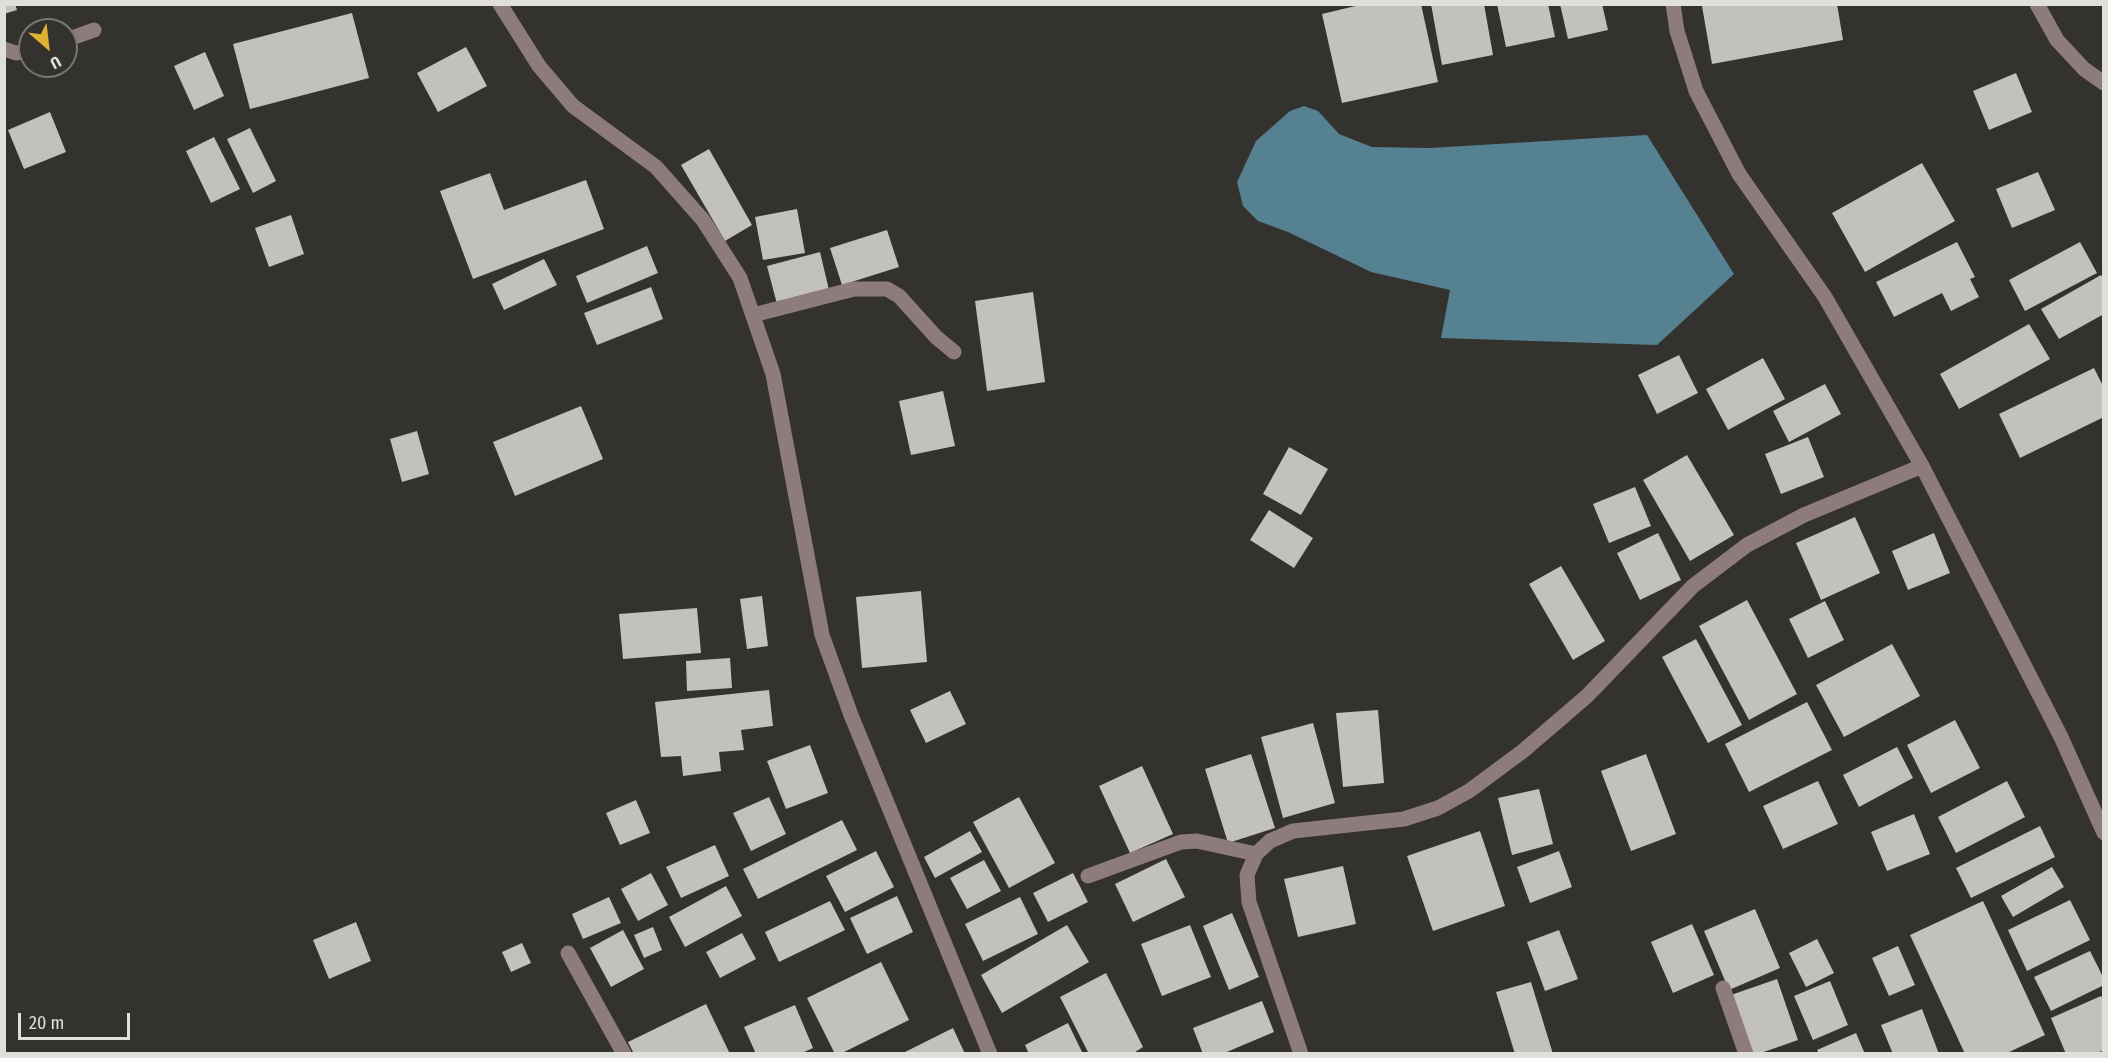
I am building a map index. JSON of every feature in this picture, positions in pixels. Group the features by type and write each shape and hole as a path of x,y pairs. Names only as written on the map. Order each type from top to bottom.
{"street":[{"path":"500,4 539,66 573,106 656,167 703,220 740,278 773,374 822,635 851,716 990,1053"},
{"path":"1673,4 1677,31 1696,91 1739,174 1825,297 1922,466 2061,737 2103,833"},
{"path":"2037,4 2057,40 2084,69 2103,83"},
{"path":"78,36 94,30"},
{"path":"753,315 854,289 887,289 899,296 936,337 954,352"},
{"path":"1301,1053 1249,902 1247,875 1256,854 1270,841 1293,831 1404,819 1438,808 1469,791 1523,751 1587,696 1693,586 1747,545 1804,514 1922,466"},
{"path":"1088,876 1181,842 1197,841 1256,854"},
{"path":"567,953 624,1053"},
{"path":"1723,988 1746,1053"}],"water":[{"path":"1304,106 1318,111 1339,134 1372,147 1430,148 1647,135 1734,274 1657,345 1441,338 1450,290 1371,272 1288,232 1258,221 1243,206 1237,182 1256,141 1290,111"}],"building":[{"path":"4,4 15,4 17,10 4,14"},
{"path":"1364,4 1421,4 1438,82 1342,103 1322,14"},
{"path":"1431,4 1484,4 1493,55 1442,65"},
{"path":"1497,4 1548,4 1555,37 1506,47"},
{"path":"1560,4 1602,4 1608,30 1568,39"},
{"path":"1712,4 1837,4 1843,40 1712,64 1702,6"},
{"path":"352,13 369,78 250,109 233,44"},
{"path":"466,47 487,86 438,112 417,73"},
{"path":"205,52 224,96 194,110 174,66"},
{"path":"2016,73 2032,112 1989,130 1973,91"},
{"path":"50,112 66,152 24,169 8,130"},
{"path":"250,128 276,181 253,193 227,139"},
{"path":"214,137 240,189 211,203 186,151"},
{"path":"709,149 752,225 725,241 681,165"},
{"path":"1922,163 1955,221 1865,272 1832,213"},
{"path":"2038,172 2055,210 2012,228 1996,189"},
{"path":"490,173 504,210 586,180 604,229 473,279 440,191"},
{"path":"797,209 805,253 763,260 755,217"},
{"path":"291,215 304,254 269,267 255,228"},
{"path":"887,230 899,267 842,285 830,248"},
{"path":"1957,242 1975,277 1970,279 1979,297 1951,311 1942,293 1894,317 1876,282"},
{"path":"2080,242 2097,273 2025,311 2009,280"},
{"path":"647,246 658,273 587,303 576,276"},
{"path":"820,252 829,290 777,304 767,266"},
{"path":"544,259 557,285 504,310 492,284"},
{"path":"2101,275 2104,279 2104,314 2059,339 2041,309"},
{"path":"651,287 663,319 597,345 584,313"},
{"path":"1033,292 1045,382 987,391 975,301"},
{"path":"2029,324 2050,359 1959,409 1940,374"},
{"path":"1679,355 1698,393 1657,414 1638,375"},
{"path":"1763,358 1785,399 1728,430 1706,389"},
{"path":"2094,368 2104,388 2104,417 2020,458 1999,414"},
{"path":"1825,384 1841,414 1789,442 1773,411"},
{"path":"943,391 955,446 911,455 899,401"},
{"path":"581,406 603,459 515,496 493,442"},
{"path":"417,431 429,474 402,482 390,439"},
{"path":"1808,437 1824,477 1781,494 1765,454"},
{"path":"1289,447 1328,469 1301,515 1263,494"},
{"path":"1687,455 1734,535 1690,561 1643,480"},
{"path":"1635,487 1651,526 1609,543 1593,504"},
{"path":"1269,510 1313,538 1294,568 1250,540"},
{"path":"1855,517 1880,573 1821,600 1796,543"},
{"path":"1658,533 1681,580 1640,600 1617,553"},
{"path":"1934,533 1950,573 1908,590 1892,551"},
{"path":"1561,566 1605,641 1573,660 1529,584"},
{"path":"921,591 927,662 862,668 856,597"},
{"path":"762,596 768,646 747,649 740,599"},
{"path":"1747,600 1797,694 1749,720 1699,626"},
{"path":"1825,601 1844,640 1808,658 1789,619"},
{"path":"697,608 701,653 623,659 619,614"},
{"path":"1696,639 1742,725 1708,743 1662,657"},
{"path":"1892,644 1920,696 1844,737 1816,685"},
{"path":"730,658 732,688 687,691 686,661"},
{"path":"769,690 773,726 741,730 744,750 719,752 721,771 683,776 681,756 661,757 655,702"},
{"path":"950,691 966,724 926,743 910,710"},
{"path":"1807,702 1832,750 1749,792 1725,744"},
{"path":"1378,710 1384,783 1343,787 1336,713"},
{"path":"1955,720 1980,768 1931,793 1907,745"},
{"path":"1313,723 1335,803 1283,818 1261,737"},
{"path":"810,745 828,793 786,809 767,761"},
{"path":"1897,747 1913,778 1859,807 1843,775"},
{"path":"1251,754 1275,828 1228,843 1205,769"},
{"path":"1646,754 1676,834 1631,851 1601,771"},
{"path":"1142,766 1173,834 1130,853 1099,786"},
{"path":"1818,781 1838,824 1783,849 1763,806"},
{"path":"2007,781 2025,817 1956,853 1938,817"},
{"path":"1539,789 1553,844 1512,855 1498,798"},
{"path":"769,797 786,834 751,851 733,813"},
{"path":"1019,797 1055,863 1009,888 973,822"},
{"path":"636,800 650,833 620,845 606,813"},
{"path":"1914,814 1930,854 1887,871 1871,832"},
{"path":"842,820 857,850 758,899 743,869"},
{"path":"2040,826 2055,857 1971,898 1956,868"},
{"path":"970,831 982,852 935,878 924,857"},
{"path":"1480,831 1505,906 1433,931 1407,856"},
{"path":"715,845 729,876 681,898 666,867"},
{"path":"876,851 894,887 845,912 826,876"},
{"path":"1559,851 1572,887 1530,903 1517,867"},
{"path":"1166,859 1185,897 1133,922 1115,884"},
{"path":"984,860 1001,891 967,909 950,878"},
{"path":"1343,866 1356,924 1298,937 1284,879"},
{"path":"2052,867 2064,887 2013,917 2001,896"},
{"path":"651,873 668,905 638,921 621,889"},
{"path":"1073,873 1088,902 1048,922 1033,893"},
{"path":"726,886 742,916 685,947 669,917"},
{"path":"897,896 913,932 867,954 850,918"},
{"path":"609,897 621,923 583,939 572,914"},
{"path":"1020,897 1038,934 983,961 965,924"},
{"path":"2070,900 2090,940 2027,971 2008,930"},
{"path":"830,901 845,930 779,962 765,932"},
{"path":"1983,901 2045,1035 2005,1054 1965,1054 1910,935"},
{"path":"1755,909 1780,968 1729,990 1704,931"},
{"path":"1232,913 1259,977 1229,990 1203,926"},
{"path":"356,922 371,961 329,979 313,940"},
{"path":"1692,924 1714,975 1673,993 1651,942"},
{"path":"1067,925 1089,962 1002,1013 981,975"},
{"path":"1190,925 1211,977 1162,996 1141,944"},
{"path":"653,927 662,950 644,958 634,935"},
{"path":"623,930 644,969 611,987 590,948"},
{"path":"1559,930 1578,979 1545,991 1527,942"},
{"path":"742,933 756,959 720,978 706,952"},
{"path":"1817,939 1834,973 1806,987 1789,953"},
{"path":"522,943 531,963 511,972 502,952"},
{"path":"1898,946 1915,985 1889,996 1872,958"},
{"path":"2090,951 2104,979 2104,985 2051,1011 2034,977"},
{"path":"881,962 909,1020 840,1054 835,1054 807,998"},
{"path":"1106,973 1143,1047 1132,1054 1089,1054 1060,997"},
{"path":"1777,979 1798,1040 1758,1054 1751,1054 1731,995"},
{"path":"1830,981 1848,1025 1813,1040 1794,996"},
{"path":"1531,982 1553,1054 1515,1054 1496,992"},
{"path":"2101,996 2104,1001 2104,1050 2095,1054 2066,1054 2051,1018"},
{"path":"1262,1001 1274,1032 1222,1054 1203,1054 1193,1028"},
{"path":"706,1004 730,1054 634,1054 628,1042"},
{"path":"795,1005 813,1048 800,1054 756,1054 744,1027"},
{"path":"1922,1009 1939,1054 1893,1054 1881,1025"},
{"path":"1068,1023 1083,1054 1029,1054 1025,1045"},
{"path":"953,1028 965,1054 901,1054"},
{"path":"1856,1033 1865,1054 1819,1054 1817,1050"}]}
